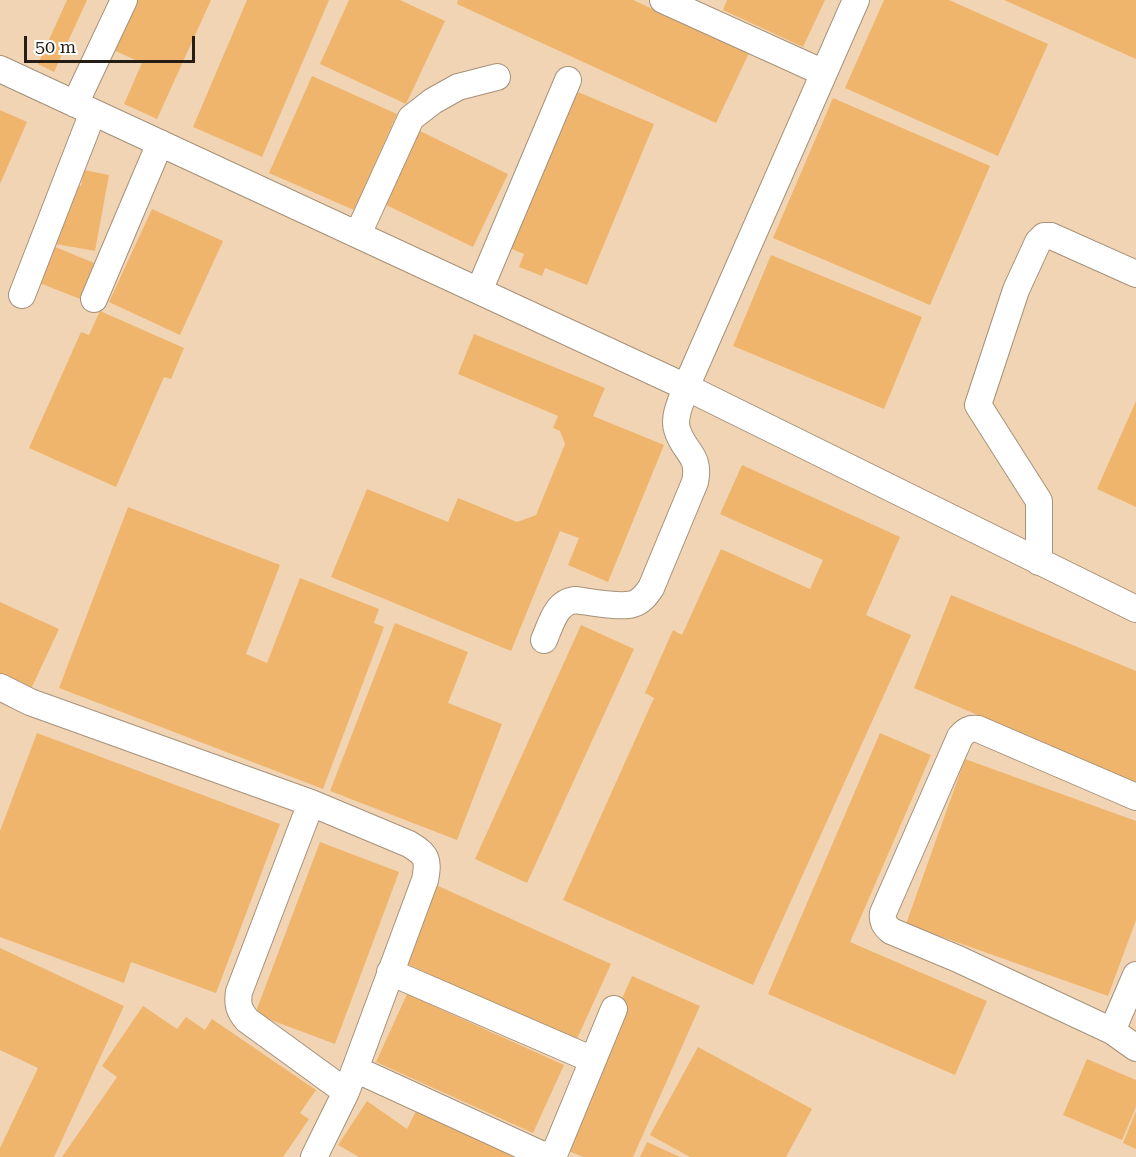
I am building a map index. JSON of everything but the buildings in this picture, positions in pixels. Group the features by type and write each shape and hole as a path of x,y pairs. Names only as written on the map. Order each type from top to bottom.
{"street":[{"path":"22,296 84,108 124,0"},
{"path":"663,0 824,73"},
{"path":"544,640 558,610 568,601 634,604 644,598 651,588 697,473 693,456 677,430 676,422 686,387 856,0"},
{"path":"0,69 686,387 1136,609"},
{"path":"358,234 411,118 433,101 458,87 496,77"},
{"path":"479,291 568,80"},
{"path":"94,298 160,143"},
{"path":"1040,562 1039,501 978,405 1016,290 1038,242 1044,236 1051,236 1136,274"},
{"path":"0,687 30,702 311,803 409,844 426,857 425,880 355,1069 314,1157"},
{"path":"1136,797 978,729 972,728 965,731 960,736 882,920 885,927 891,931 958,959 1112,1031 1136,1048"},
{"path":"311,803 237,1000 238,1007 247,1020 346,1092"},
{"path":"390,972 592,1060"},
{"path":"1112,1031 1136,975"},
{"path":"355,1069 545,1156 556,1150 614,1009"}],"shaded area":[{"path":"0,0 1136,0 1136,1157 0,1157"}]}
